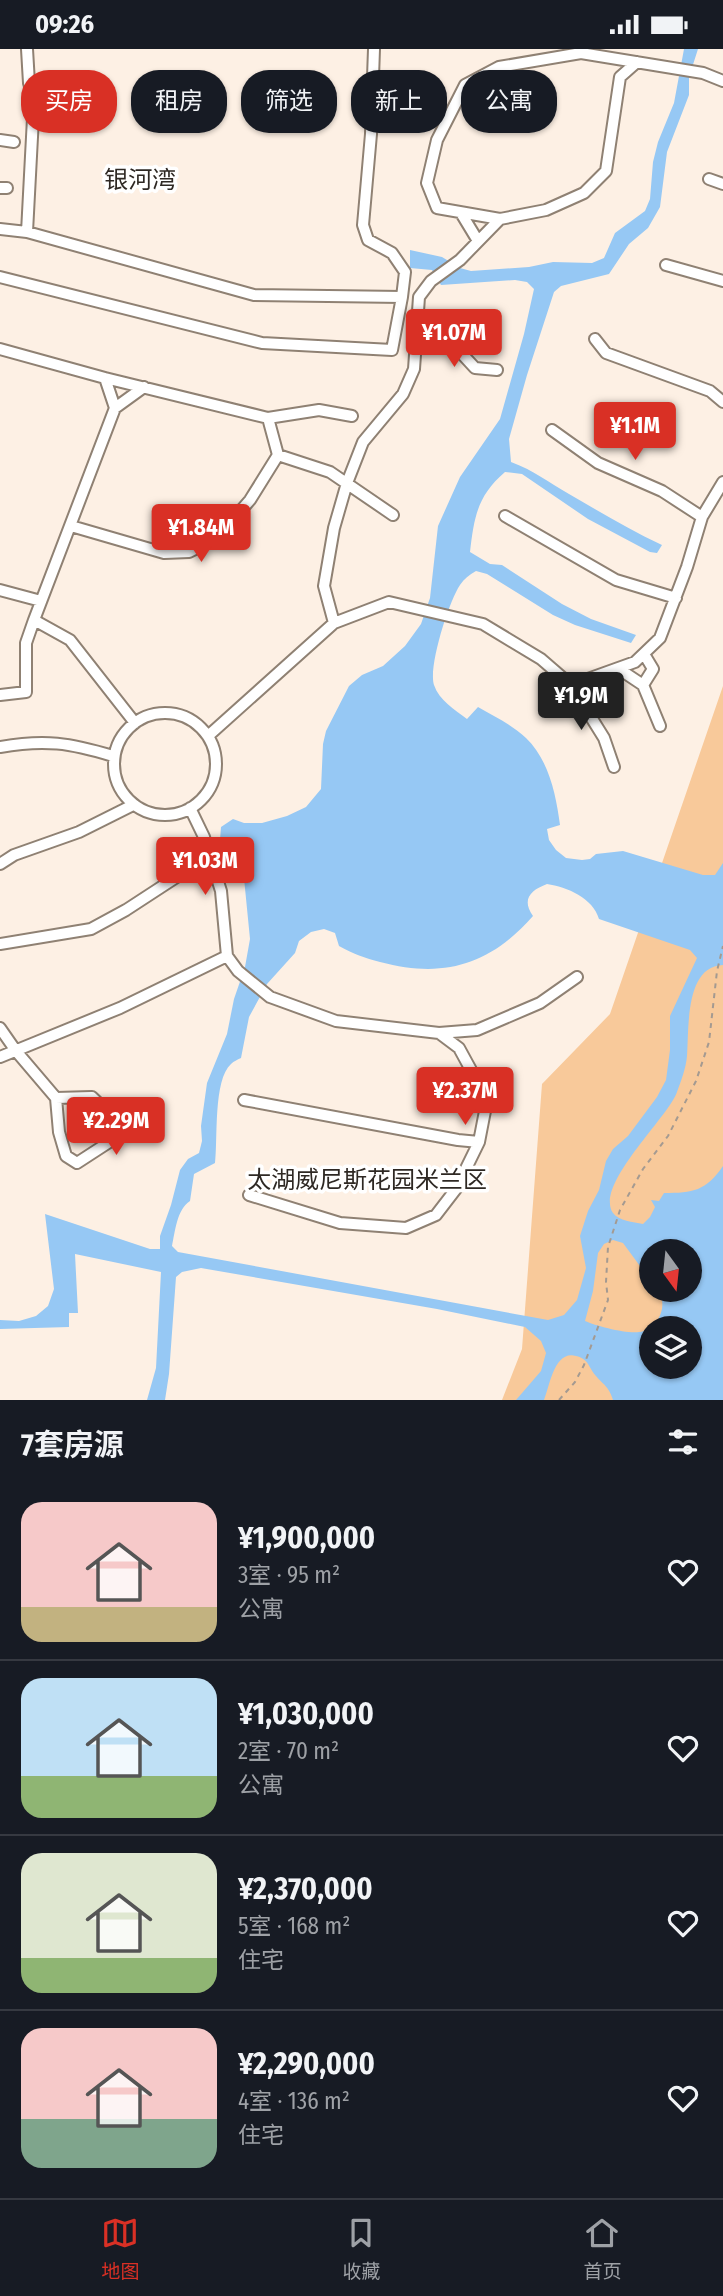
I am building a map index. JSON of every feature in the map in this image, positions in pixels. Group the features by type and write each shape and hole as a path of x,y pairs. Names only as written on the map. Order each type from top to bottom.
{"street":[{"path":"27,49 29,83 34,99 27,232"},
{"path":"0,277 262,343 392,350 405,272 392,253 368,240 363,225 371,134 373,49"},
{"path":"608,57 620,77 606,171 584,193 546,210 499,219 437,208 427,183 438,140 465,85 499,67 581,53 608,57 677,69 693,71 723,81"},
{"path":"620,77 637,62"},
{"path":"0,140 14,142"},
{"path":"709,179 723,184"},
{"path":"461,213 478,241"},
{"path":"334,623 324,586 334,528 363,442 403,394 414,369 419,297 431,281 460,260 499,219"},
{"path":"0,229 27,232 254,295 402,297"},
{"path":"666,265 723,281"},
{"path":"416,336 451,342 475,368 497,370"},
{"path":"595,339 606,353 710,391 723,402"},
{"path":"0,349 268,418 319,410 352,416"},
{"path":"105,378 115,408"},
{"path":"0,695 26,692 26,643 82,491 115,408 144,387"},
{"path":"71,526 164,553 189,552 217,538 250,500 278,455 268,418"},
{"path":"552,431 598,463 662,491 702,517"},
{"path":"278,455 330,472 393,515"},
{"path":"571,685 635,662 660,638 702,517 723,482"},
{"path":"505,516 616,580 676,598"},
{"path":"0,590 41,601"},
{"path":"208,736 334,623 389,601 483,624 541,659 571,685 604,738 614,767"},
{"path":"34,620 70,640 135,723"},
{"path":"643,685 653,669 644,654"},
{"path":"619,669 643,685 660,726"},
{"path":"154,714 174,714 193,722 208,736 216,759 213,782 200,802 190,808 179,814 155,815 133,805 118,786 113,756 120,740 135,723 154,714"},
{"path":"0,747 31,741 76,745 113,756"},
{"path":"0,863 14,855 79,832 133,805"},
{"path":"190,808 204,837 220,891 227,956 238,971 270,997 336,1021 439,1033 477,1030 540,1003 577,977"},
{"path":"0,944 91,929 126,910 195,865"},
{"path":"0,1057 120,1008 227,956"},
{"path":"0,1028 56,1098 59,1132 66,1156 77,1163 117,1137 120,1124 92,1097 56,1098"},
{"path":"249,1195 340,1223 406,1228 436,1215 456,1189 479,1142 485,1111 477,1081 459,1048 439,1033"},
{"path":"244,1100 479,1142"}],"path":[{"path":"559,1400 575,1382 584,1365 608,1300 608,1247 620,1210 643,1169 668,1136 696,1081 711,1033 717,971 723,946"}],"shaded area":[{"path":"723,686 723,1400 502,1400 522,1349 542,1084 610,1014"}],"water":[{"path":"684,49 698,49 689,77 689,95 667,152 660,207 648,228 629,244 609,274 561,286 554,292 509,439 511,462 662,545 657,553 650,552 588,519 522,474 505,472 488,490 478,508 470,552 490,564 502,565 562,604 591,619 636,635 631,643 575,625 553,615 487,574 476,571 462,583 450,605 437,650 433,676 434,685 440,695 467,719 478,707 515,729 534,747 546,767 554,790 560,825 547,829 549,840 566,858 582,860 590,859 596,854 623,851 703,875 715,875 723,863 723,965 711,968 695,987 689,1015 686,1061 677,1092 623,1169 610,1201 616,1216 643,1224 655,1207 651,1200 659,1201 664,1193 691,1191 705,1186 723,1166 723,1400 613,1400 609,1390 585,1361 569,1356 563,1358 554,1371 544,1400 516,1400 541,1371 546,1353 541,1341 525,1327 201,1268 182,1272 176,1277 165,1400 147,1400 156,1368 161,1272 75,1254 78,1313 69,1313 69,1327 0,1329 0,1320 19,1321 36,1316 48,1306 54,1289 45,1214 150,1249 160,1249 160,1236 180,1170 188,1159 199,1153 207,1083 227,1034 250,939 243,868 220,840 221,827 233,819 244,823 262,823 287,816 306,807 321,789 326,731 349,686 362,675 383,666 405,646 421,624 430,598 438,526 460,477 500,419 534,289 527,282 515,280 441,285 432,270 410,268 410,250 442,257 471,271 529,267 553,262 592,263 604,258 615,233 645,211 650,199 653,162 674,103","holes":["547,884 563,888 585,899 599,919 690,950 697,958 670,1016 670,1050 666,1080 657,1097 606,1161 599,1190 588,1211 580,1236 586,1268 577,1300 564,1315 548,1320 178,1252 172,1246 179,1215 190,1201 194,1174 215,1163 217,1111 225,1072 232,1063 241,1058 249,1017 267,984 295,953 299,941 311,932 324,929 335,933 339,946 380,962 403,967 445,968 483,957 517,933 533,916 528,900 536,889","639,1239 702,1239 702,1302 662,1302 660,1316 702,1316 702,1379 639,1379 639,1332 620,1331 585,1321 593,1291 598,1253 604,1244 613,1240 623,1243 639,1265"]}],"district":[{"name":"银河湾","path":"140,180"},
{"name":"太湖威尼斯花园米兰区","path":"367,1180"}]}
